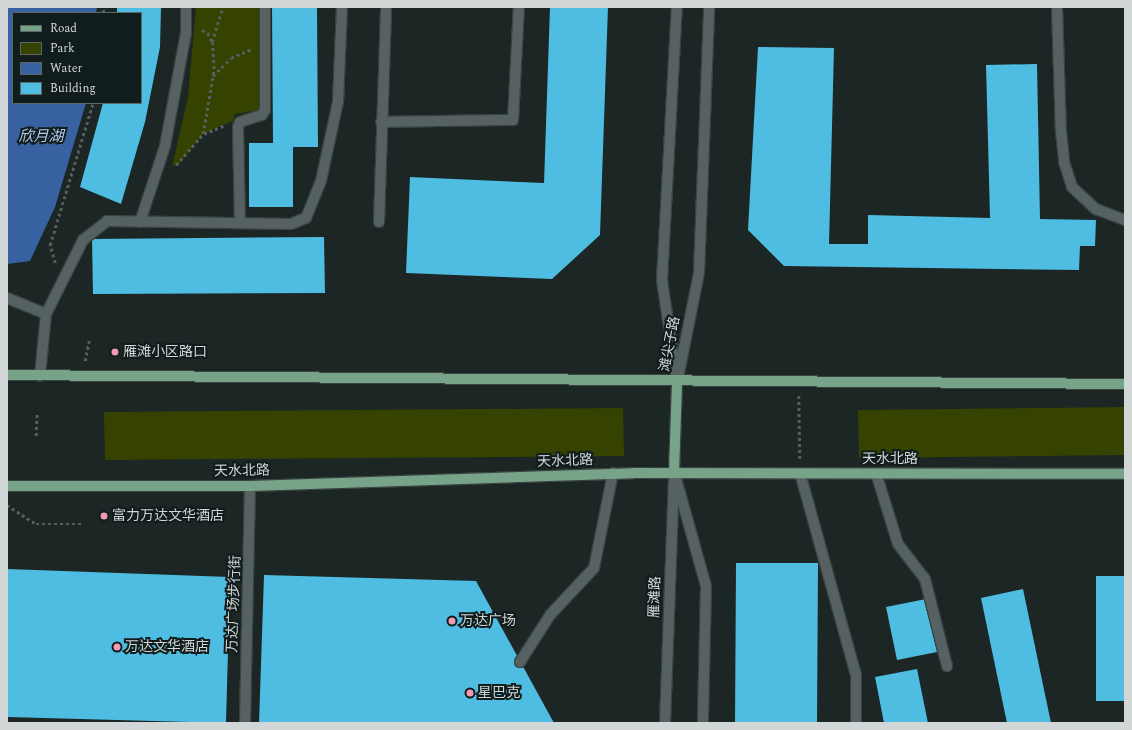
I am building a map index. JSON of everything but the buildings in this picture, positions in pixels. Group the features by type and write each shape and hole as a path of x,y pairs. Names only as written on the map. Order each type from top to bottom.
{"main road":[{"path":"7,376 677,383 1125,384"},
{"path":"674,473 677,383"},
{"name":"天水北路","path":"7,486 250,486 674,473 800,472 1125,474"}],"street":[{"path":"140,222 165,146 186,33 186,7"},
{"path":"240,223 238,127 240,122 262,115 265,110 265,7"},
{"path":"40,376 46,314 83,240 107,221 291,224 306,218 321,181 338,102 342,7"},
{"path":"379,222 381,122 386,7"},
{"path":"381,122 513,120 519,7"},
{"name":"滩尖子路","path":"676,7 662,280 677,383"},
{"name":"滩尖子路","path":"677,383 699,273 710,7"},
{"path":"1057,7 1061,131 1064,162 1070,181 1072,187 1096,209 1125,220"},
{"path":"7,298 46,314"},
{"path":"800,472 856,675 856,723"},
{"path":"674,473 706,586 703,723"},
{"name":"雁滩路","path":"665,723 674,473"},
{"path":"876,473 898,544 925,579 947,666"},
{"path":"520,662 550,615 594,568 613,474"},
{"name":"万达广场步行街","path":"245,723 250,486"}],"path":[{"path":"156,173 180,163 203,134 213,76 212,42 223,7"},
{"path":"213,76 231,58 265,47"},
{"path":"50,245 93,104"},
{"path":"82,376 89,340"},
{"path":"798,383 800,472"},
{"path":"36,412 36,436"},
{"path":"7,505 36,524 84,524"}],"green space":[{"path":"196,7 260,7 259,110 235,114 233,121 203,134 180,163 172,167 188,97"},
{"path":"1125,407 1125,455 859,458 858,410"},
{"path":"623,408 624,456 105,460 104,412"}],"water":[{"name":"欣月湖","path":"7,7 97,7 96,12 12,12 12,104 86,104 55,207 30,261 7,264"}],"place":[{"name":"雁滩小区路口","path":"115,352"},
{"name":"富力万达文华酒店","path":"104,516"},
{"name":"万达广场","path":"452,621"},
{"name":"万达文华酒店","path":"117,647"},
{"name":"星巴克","path":"470,693"}]}
